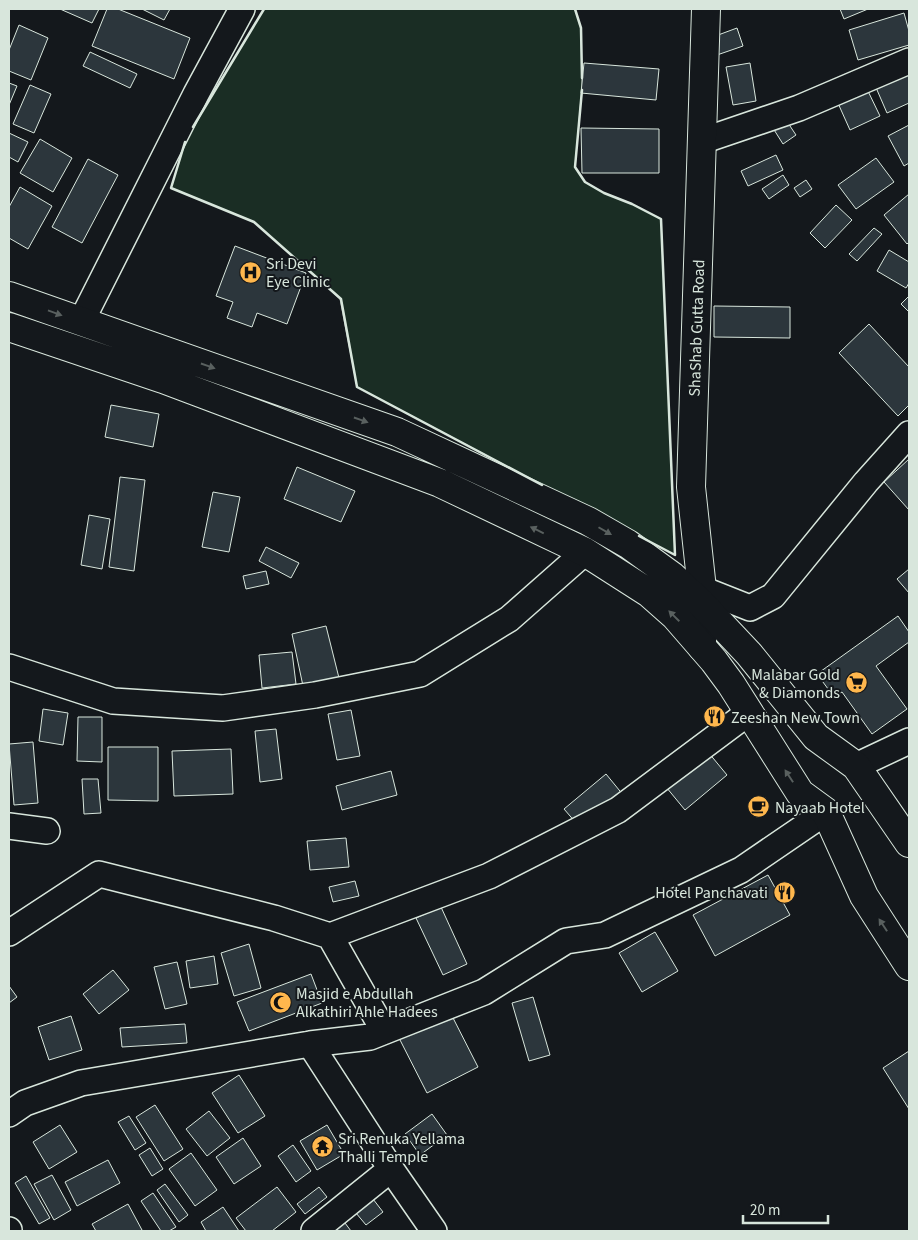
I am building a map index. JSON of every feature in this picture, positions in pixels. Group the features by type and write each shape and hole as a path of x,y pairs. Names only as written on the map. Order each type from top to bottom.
{"main road":[{"name":"ShaShab Gutta Road","path":"702,647 702,596 690,487 706,9"},
{"path":"9,296 397,432 588,521 628,544 702,596 816,737 856,766 909,843"},
{"path":"9,327 163,379 440,483 585,552 649,593 675,616 731,684 800,793 826,812 864,896 909,966"}],"street":[{"path":"81,322 196,94 242,9"},
{"path":"702,142 799,108 909,61"},
{"path":"702,596 750,608 773,596 866,482 909,434"},
{"path":"9,667 113,700 222,708 315,694 420,674 509,619 585,552"},
{"path":"9,933 99,874 274,918 330,936 489,876 618,810 748,713"},
{"path":"856,766 909,741"},
{"path":"9,1114 25,1103 81,1083 310,1044 370,1037 484,992 566,941 605,935 741,870 826,812"},
{"path":"9,826 48,831"},
{"path":"330,936 384,1031"},
{"path":"310,1044 391,1169 434,1231"},
{"path":"314,1231 391,1169"}],"green space":[{"path":"264,9 575,9 581,28 582,86 575,167 585,182 604,193 632,204 661,219 675,555 357,387 340,299 254,222 171,188 186,139"}],"building":[{"path":"60,9 99,9 92,23"},
{"path":"107,9 118,9 190,38 174,79 92,46"},
{"path":"142,9 170,9 164,20"},
{"path":"840,9 868,9 844,19"},
{"path":"904,13 909,31 909,45 858,60 849,30"},
{"path":"19,25 48,38 31,80 9,71 9,50"},
{"path":"737,28 743,46 717,55 710,38"},
{"path":"90,52 137,74 130,88 83,66"},
{"path":"584,63 659,69 656,100 581,93"},
{"path":"750,63 756,101 733,105 726,67"},
{"path":"909,69 909,103 887,113 874,83"},
{"path":"9,83 17,86 9,105"},
{"path":"30,85 51,94 34,133 13,124"},
{"path":"866,87 880,116 850,130 837,101"},
{"path":"784,117 796,135 783,144 771,125"},
{"path":"909,125 909,163 904,166 888,136"},
{"path":"581,128 659,129 659,173 582,173"},
{"path":"9,133 28,142 18,162 9,157"},
{"path":"40,139 72,158 53,192 20,173"},
{"path":"776,155 783,170 748,186 741,171"},
{"path":"876,158 894,182 856,209 838,185"},
{"path":"88,159 118,175 82,243 52,227"},
{"path":"783,175 789,185 769,199 762,189"},
{"path":"806,180 812,189 800,197 794,188"},
{"path":"20,187 52,206 28,249 9,238 9,207"},
{"path":"909,194 909,242 907,244 884,215"},
{"path":"836,205 852,220 825,248 810,233"},
{"path":"874,228 882,234 857,261 849,254"},
{"path":"235,246 306,273 287,324 257,313 252,327 227,318 233,302 216,296"},
{"path":"889,250 909,262 909,283 906,288 877,271"},
{"path":"909,296 909,312 901,304"},
{"path":"714,306 790,307 790,338 714,337"},
{"path":"869,324 909,367 909,405 898,416 839,353"},
{"path":"111,405 159,414 153,447 105,437"},
{"path":"909,459 909,510 884,482"},
{"path":"297,467 355,491 341,522 284,499"},
{"path":"120,477 145,480 134,571 109,567"},
{"path":"213,492 240,497 229,552 202,547"},
{"path":"89,515 110,519 102,569 81,565"},
{"path":"266,547 299,563 291,578 259,561"},
{"path":"909,569 909,593 897,579"},
{"path":"266,571 269,584 246,589 243,576"},
{"name":"Malabar Gold & Diamonds","path":"898,616 909,632 909,642 876,666 907,709 872,734 842,692 834,697 817,674"},
{"path":"326,626 339,678 303,686 292,634"},
{"path":"292,652 296,684 262,688 259,655"},
{"path":"43,709 68,713 63,745 39,741"},
{"path":"351,710 360,756 337,760 328,714"},
{"path":"78,717 102,717 102,762 77,761"},
{"path":"276,729 282,779 260,782 255,731"},
{"path":"699,741 727,775 685,810 657,776"},
{"path":"33,742 38,803 14,805 9,744"},
{"path":"108,747 158,747 158,801 108,800"},
{"path":"231,749 233,794 174,796 172,751"},
{"path":"391,771 397,795 342,810 336,786"},
{"path":"606,774 624,796 583,831 564,809"},
{"path":"82,779 98,779 101,813 84,814"},
{"path":"346,838 349,867 310,870 307,841"},
{"path":"768,875 790,915 715,956 693,915"},
{"path":"355,881 359,896 333,902 329,887"},
{"path":"441,907 467,964 443,975 416,918"},
{"path":"655,932 678,971 642,992 619,953"},
{"path":"249,944 261,988 234,996 221,953"},
{"path":"214,956 218,984 190,988 186,961"},
{"path":"177,962 187,1004 165,1009 154,967"},
{"path":"113,970 129,990 99,1014 83,994"},
{"name":"Masjid e Abdullah Alkathiri Ahle Hadees","path":"311,974 322,1003 249,1031 237,1002"},
{"path":"9,986 17,997 9,1003"},
{"path":"533,997 550,1055 529,1061 512,1003"},
{"path":"449,1010 478,1067 427,1093 398,1036"},
{"path":"71,1016 82,1050 49,1060 38,1027"},
{"path":"185,1024 187,1043 122,1047 120,1028"},
{"path":"909,1051 909,1109 883,1068"},
{"path":"239,1075 265,1116 238,1133 212,1093"},
{"path":"155,1105 183,1149 164,1161 136,1117"},
{"path":"209,1111 230,1138 207,1156 186,1129"},
{"path":"432,1114 447,1135 420,1155 405,1134"},
{"path":"129,1116 146,1143 135,1150 118,1122"},
{"path":"60,1125 77,1152 49,1169 33,1142"},
{"name":"Sri Renuka Yellama Thalli Temple","path":"327,1125 344,1154 317,1170 300,1141"},
{"path":"243,1138 261,1166 234,1184 216,1157"},
{"path":"293,1145 311,1171 296,1182 278,1156"},
{"path":"150,1148 163,1169 152,1176 139,1155"},
{"path":"191,1153 217,1190 195,1206 169,1169"},
{"path":"108,1160 120,1183 77,1206 65,1182"},
{"path":"52,1175 71,1210 54,1220 34,1184"},
{"path":"26,1176 50,1218 39,1224 15,1183"},
{"path":"165,1184 188,1215 179,1222 157,1190"},
{"path":"277,1187 296,1212 272,1231 246,1231 236,1218"},
{"path":"319,1187 327,1197 305,1214 297,1204"},
{"path":"153,1193 176,1227 169,1231 161,1231 141,1201"},
{"path":"373,1199 383,1212 366,1225 356,1213"},
{"path":"128,1204 142,1230 96,1231 92,1224"},
{"path":"223,1207 239,1231 206,1231 201,1222"},
{"path":"345,1223 351,1231 333,1231"}],"wall":[{"path":"193,127 264,9"},
{"path":"575,9 581,28 582,78"},
{"path":"582,90 575,167 585,182 604,193 632,204 661,219 675,555 639,536"},
{"path":"185,142 171,188 254,222 341,299 357,387 542,485"}],"place":[{"name":"Sri Devi Eye Clinic","path":"250,272"},
{"name":"Malabar Gold & Diamonds","path":"856,683"},
{"name":"Zeeshan New Town","path":"715,717"},
{"name":"Nayaab Hotel","path":"759,807"},
{"name":"Hotel Panchavati","path":"784,892"},
{"name":"Masjid e Abdullah Alkathiri Ahle Hadees","path":"280,1002"},
{"name":"Sri Renuka Yellama Thalli Temple","path":"322,1147"}]}
